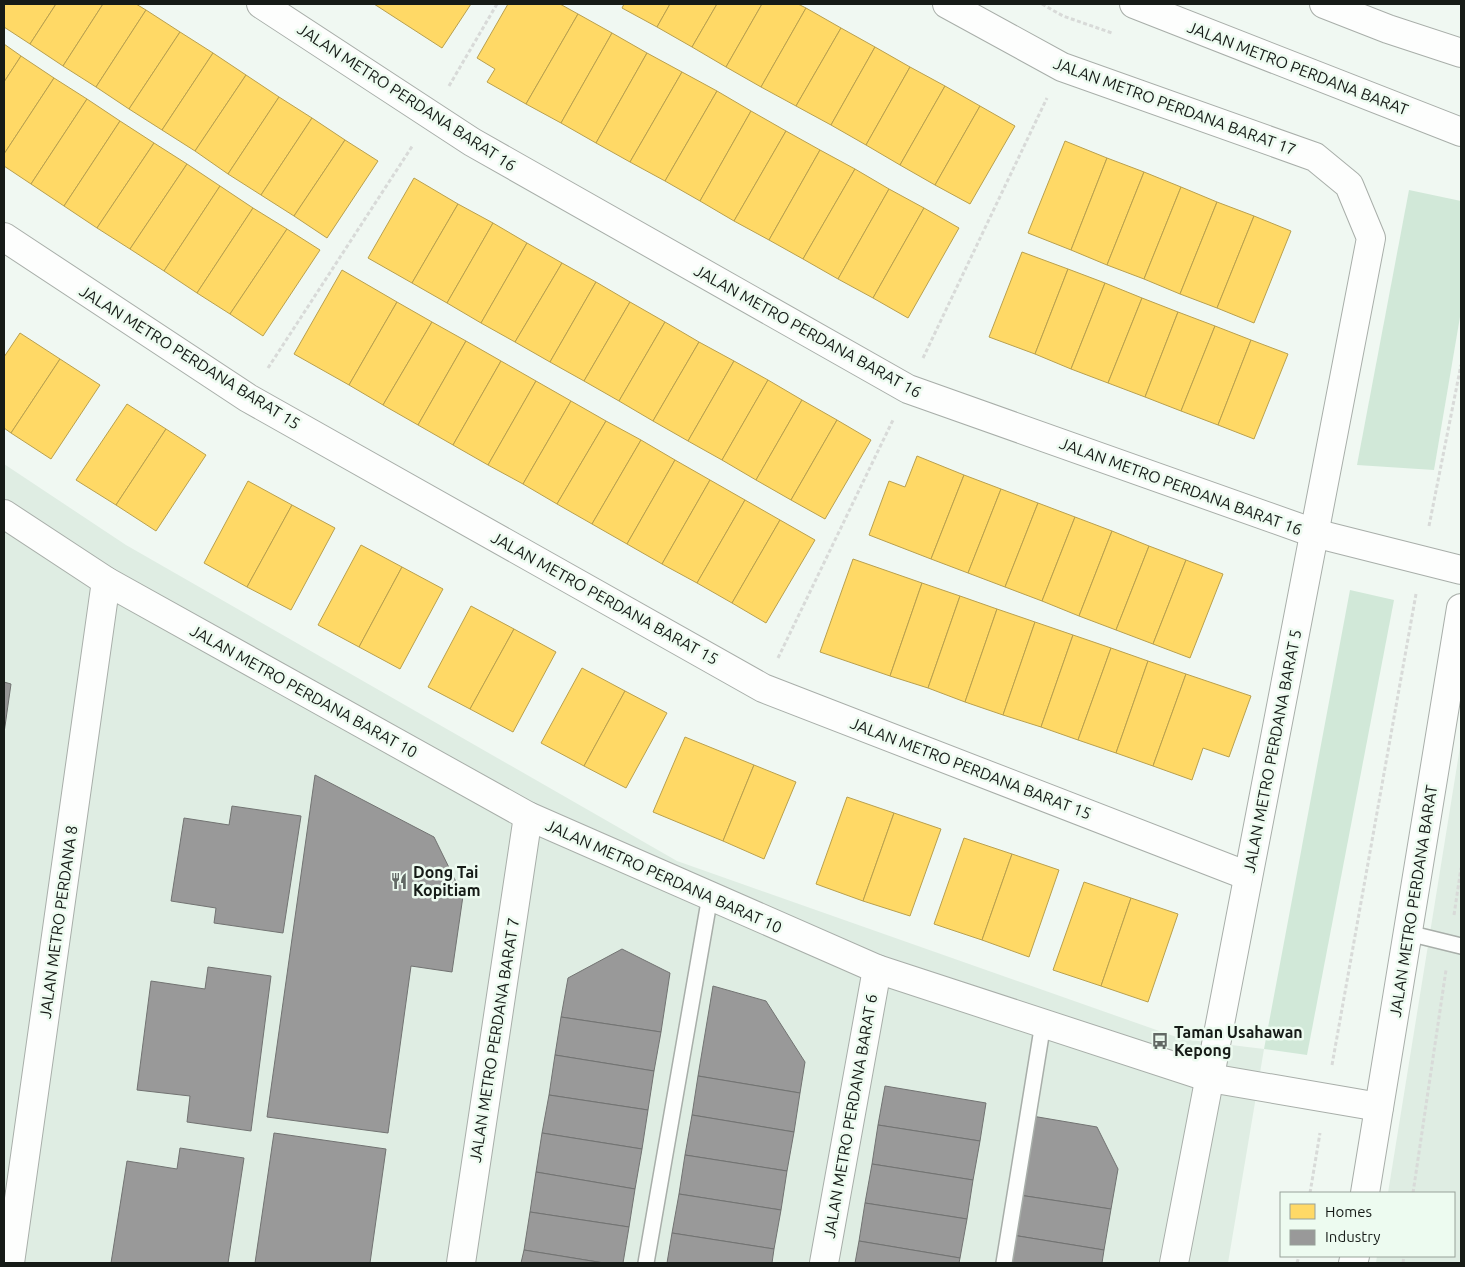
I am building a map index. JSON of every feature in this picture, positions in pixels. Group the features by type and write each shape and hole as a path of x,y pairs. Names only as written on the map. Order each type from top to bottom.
{"street":[{"name":"JALAN METRO PERDANA BARAT 16","path":"261,4 472,142 908,389 1314,533 1461,570"},
{"name":"JALAN METRO PERDANA BARAT 17","path":"947,4 1062,67 1315,157 1349,185 1371,238"},
{"name":"JALAN METRO PERDANA BARAT","path":"1134,4 1461,132"},
{"path":"1324,4 1388,29 1461,53"},
{"name":"JALAN METRO PERDANA BARAT 15","path":"4,237 248,398 763,688 1248,876"},
{"name":"JALAN METRO PERDANA BARAT 5","path":"1174,1263 1371,238"},
{"name":"JALAN METRO PERDANA BARAT 10","path":"4,514 106,581 528,816 877,969 1044,1022 1210,1078 1379,1107"},
{"name":"JALAN METRO PERDANA 8","path":"10,1263 106,581"},
{"name":"JALAN METRO PERDANA BARAT","path":"1365,1192 1461,608"},
{"name":"JALAN METRO PERDANA BARAT 7","path":"461,1263 528,816"},
{"name":"JALAN METRO PERDANA BARAT 6","path":"824,1263 877,969"}],"lane":[{"path":"646,1263 710,896"},
{"path":"1408,933 1456,945"},
{"path":"1004,1263 1044,1022"}],"path":[{"path":"248,398 432,116 497,4"},
{"path":"1438,480 1461,365"},
{"path":"1310,1192 1412,615"},
{"path":"1413,1192 1456,945 1461,868"}],"shaded area":[{"path":"4,464 126,545 677,861 1182,1039 1264,1049 1228,1263 4,1263"},
{"path":"1461,741 1461,1263 1376,1263 1377,1257 1455,1257 1455,1192 1388,1192"}],"green space":[{"path":"1409,190 1461,201 1461,311 1434,470 1357,465"},
{"path":"1350,590 1394,600 1307,1055 1264,1049"}],"building: Homes":[{"path":"4,4 56,4 30,44 4,27"},
{"path":"56,4 103,4 63,66 30,44"},
{"path":"103,4 136,4 146,10 96,87 63,66"},
{"path":"374,4 471,4 442,48"},
{"path":"508,4 560,4 578,14 526,104 487,82 495,69 477,58"},
{"path":"624,4 670,4 657,27 622,8"},
{"path":"670,4 717,4 692,47 657,27"},
{"path":"717,4 762,4 726,67 692,47"},
{"path":"762,4 798,4 806,8 761,87 726,67"},
{"path":"806,8 841,28 796,106 761,87"},
{"path":"146,10 180,32 129,109 96,87"},
{"path":"578,14 612,33 561,123 526,104"},
{"path":"841,28 875,47 831,125 796,106"},
{"path":"180,32 213,53 162,130 129,109"},
{"path":"612,33 647,53 596,143 561,123"},
{"path":"4,44 21,56 4,82"},
{"path":"875,47 910,67 866,145 831,125"},
{"path":"213,53 246,75 195,151 162,130"},
{"path":"647,53 682,72 630,162 596,143"},
{"path":"21,56 54,78 4,154 4,82"},
{"path":"910,67 945,86 900,165 866,145"},
{"path":"682,72 717,91 665,181 630,162"},
{"path":"246,75 279,97 228,174 195,151"},
{"path":"54,78 87,99 31,184 4,166 4,154"},
{"path":"945,86 980,106 935,185 900,165"},
{"path":"717,91 751,111 700,201 665,181"},
{"path":"279,97 312,118 261,195 228,174"},
{"path":"87,99 120,121 64,206 31,184"},
{"path":"980,106 1015,126 970,204 935,185"},
{"path":"751,111 786,131 734,221 700,201"},
{"path":"312,118 345,140 294,216 261,195"},
{"path":"120,121 154,143 97,228 64,206"},
{"path":"786,131 820,150 769,240 734,221"},
{"path":"345,140 378,161 327,238 294,216"},
{"path":"1065,141 1107,158 1071,250 1028,233"},
{"path":"154,143 187,164 130,249 97,228"},
{"path":"820,150 855,169 803,259 769,240"},
{"path":"1107,158 1144,172 1107,265 1071,250"},
{"path":"187,164 220,186 164,271 130,249"},
{"path":"855,169 889,189 838,279 803,259"},
{"path":"1144,172 1181,187 1144,279 1107,265"},
{"path":"414,178 458,204 412,283 368,258"},
{"path":"220,186 253,208 197,293 164,271"},
{"path":"1181,187 1217,202 1180,294 1144,279"},
{"path":"889,189 924,208 873,298 838,279"},
{"path":"1217,202 1254,216 1217,308 1180,294"},
{"path":"458,204 493,223 447,303 412,283"},
{"path":"253,208 287,229 230,314 197,293"},
{"path":"924,208 959,228 908,318 873,298"},
{"path":"1254,216 1291,231 1254,323 1217,308"},
{"path":"493,223 527,243 481,323 447,303"},
{"path":"287,229 320,250 263,336 230,314"},
{"path":"527,243 562,263 515,342 481,323"},
{"path":"1022,252 1068,269 1035,354 989,337"},
{"path":"562,263 596,282 550,362 515,342"},
{"path":"1068,269 1105,283 1071,369 1035,354"},
{"path":"342,270 397,302 349,385 294,354"},
{"path":"596,282 630,302 584,381 550,362"},
{"path":"1105,283 1142,298 1108,383 1071,369"},
{"path":"1142,298 1178,312 1145,397 1108,383"},
{"path":"397,302 432,322 383,405 349,385"},
{"path":"630,302 665,322 619,401 584,381"},
{"path":"1178,312 1215,326 1181,411 1145,397"},
{"path":"432,322 466,341 418,425 383,405"},
{"path":"665,322 699,342 653,421 619,401"},
{"path":"1215,326 1251,340 1218,425 1181,411"},
{"path":"20,333 60,359 11,433 4,428 4,357"},
{"path":"1251,340 1288,354 1254,439 1218,425"},
{"path":"466,341 501,361 453,445 418,425"},
{"path":"699,342 734,361 688,441 653,421"},
{"path":"60,359 100,385 51,459 11,433"},
{"path":"501,361 536,381 488,465 453,445"},
{"path":"734,361 768,380 722,460 688,441"},
{"path":"768,380 802,400 756,480 722,460"},
{"path":"536,381 571,401 523,484 488,465"},
{"path":"802,400 837,420 791,500 756,480"},
{"path":"571,401 606,421 557,504 523,484"},
{"path":"127,404 166,429 116,505 76,480"},
{"path":"837,420 871,440 825,519 791,500"},
{"path":"606,421 641,440 592,524 557,504"},
{"path":"166,429 206,455 156,531 116,505"},
{"path":"641,440 675,460 627,544 592,524"},
{"path":"917,456 964,475 931,559 869,535 889,481 905,487"},
{"path":"675,460 710,480 662,564 627,544"},
{"path":"964,475 1001,489 968,573 931,559"},
{"path":"710,480 745,500 697,583 662,564"},
{"path":"248,481 292,505 247,587 204,563"},
{"path":"1001,489 1038,503 1005,587 968,573"},
{"path":"745,500 780,520 732,603 697,583"},
{"path":"1038,503 1075,517 1042,601 1005,587"},
{"path":"292,505 335,528 291,610 247,587"},
{"path":"1075,517 1112,531 1079,616 1042,601"},
{"path":"780,520 815,540 766,623 732,603"},
{"path":"1112,531 1149,546 1116,630 1079,616"},
{"path":"361,545 402,567 359,647 318,625"},
{"path":"1149,546 1186,560 1153,644 1116,630"},
{"path":"853,559 922,583 890,676 820,652"},
{"path":"1186,560 1223,574 1190,658 1153,644"},
{"path":"402,567 443,589 400,669 359,647"},
{"path":"922,583 960,596 928,688 890,676"},
{"path":"960,596 997,609 965,702 928,688"},
{"path":"471,606 514,629 470,709 428,687"},
{"path":"997,609 1035,622 1003,715 965,702"},
{"path":"1035,622 1073,635 1041,727 1003,715"},
{"path":"514,629 556,652 513,732 470,709"},
{"path":"1073,635 1111,648 1078,740 1041,727"},
{"path":"1111,648 1148,661 1116,753 1078,740"},
{"path":"1148,661 1186,674 1153,766 1116,753"},
{"path":"582,668 625,691 584,766 541,743"},
{"path":"1186,674 1251,696 1229,757 1203,748 1192,780 1153,766"},
{"path":"625,691 667,713 626,788 584,766"},
{"path":"685,737 754,765 723,841 653,812"},
{"path":"754,765 796,782 764,859 723,841"},
{"path":"847,797 894,813 863,901 816,884"},
{"path":"894,813 941,829 910,916 863,901"},
{"path":"964,838 1012,854 982,940 934,924"},
{"path":"1012,854 1059,870 1029,957 982,940"},
{"path":"1084,882 1131,898 1101,986 1053,970"},
{"path":"1131,898 1178,914 1148,1002 1101,986"}],"building: Industry":[{"path":"4,682 11,684 4,733"},
{"path":"315,775 434,837 463,896 452,972 411,966 388,1133 267,1117"},
{"path":"232,806 301,816 283,933 214,923 216,908 171,901 184,818 229,825"},
{"path":"622,949 670,973 661,1032 561,1017 568,978"},
{"path":"208,967 271,976 251,1131 187,1122 190,1096 137,1090 151,981 205,989"},
{"path":"713,986 766,1001 805,1062 800,1093 698,1076"},
{"path":"561,1017 661,1032 654,1071 555,1055"},
{"path":"555,1055 654,1071 648,1110 549,1095"},
{"path":"698,1076 800,1093 794,1132 692,1115"},
{"path":"885,1086 986,1103 980,1141 878,1125"},
{"path":"549,1095 648,1110 642,1149 542,1133"},
{"path":"692,1115 794,1132 787,1171 685,1155"},
{"path":"1032,1116 1097,1127 1118,1169 1111,1209 1019,1195"},
{"path":"878,1125 980,1141 973,1180 872,1164"},
{"path":"274,1133 386,1149 370,1263 255,1263"},
{"path":"542,1133 642,1149 635,1189 536,1172"},
{"path":"180,1148 244,1158 228,1263 111,1263 127,1161 177,1169"},
{"path":"685,1155 787,1171 781,1210 679,1194"},
{"path":"872,1164 973,1180 967,1219 865,1203"},
{"path":"536,1172 635,1189 629,1227 530,1212"},
{"path":"679,1194 781,1210 774,1249 672,1233"},
{"path":"1019,1195 1111,1209 1104,1250 1012,1235"},
{"path":"865,1203 967,1219 960,1258 859,1241"},
{"path":"530,1212 629,1227 623,1263 604,1263 524,1250"},
{"path":"672,1233 774,1249 772,1263 667,1263"},
{"path":"1012,1235 1104,1250 1102,1263 1007,1263"},
{"path":"859,1241 960,1258 959,1263 855,1263"},
{"path":"524,1250 604,1263 521,1263"}],"place":[{"name":"Dong Tai Kopitiam","path":"399,881"},
{"name":"Taman Usahawan Kepong","path":"1160,1041"}]}
